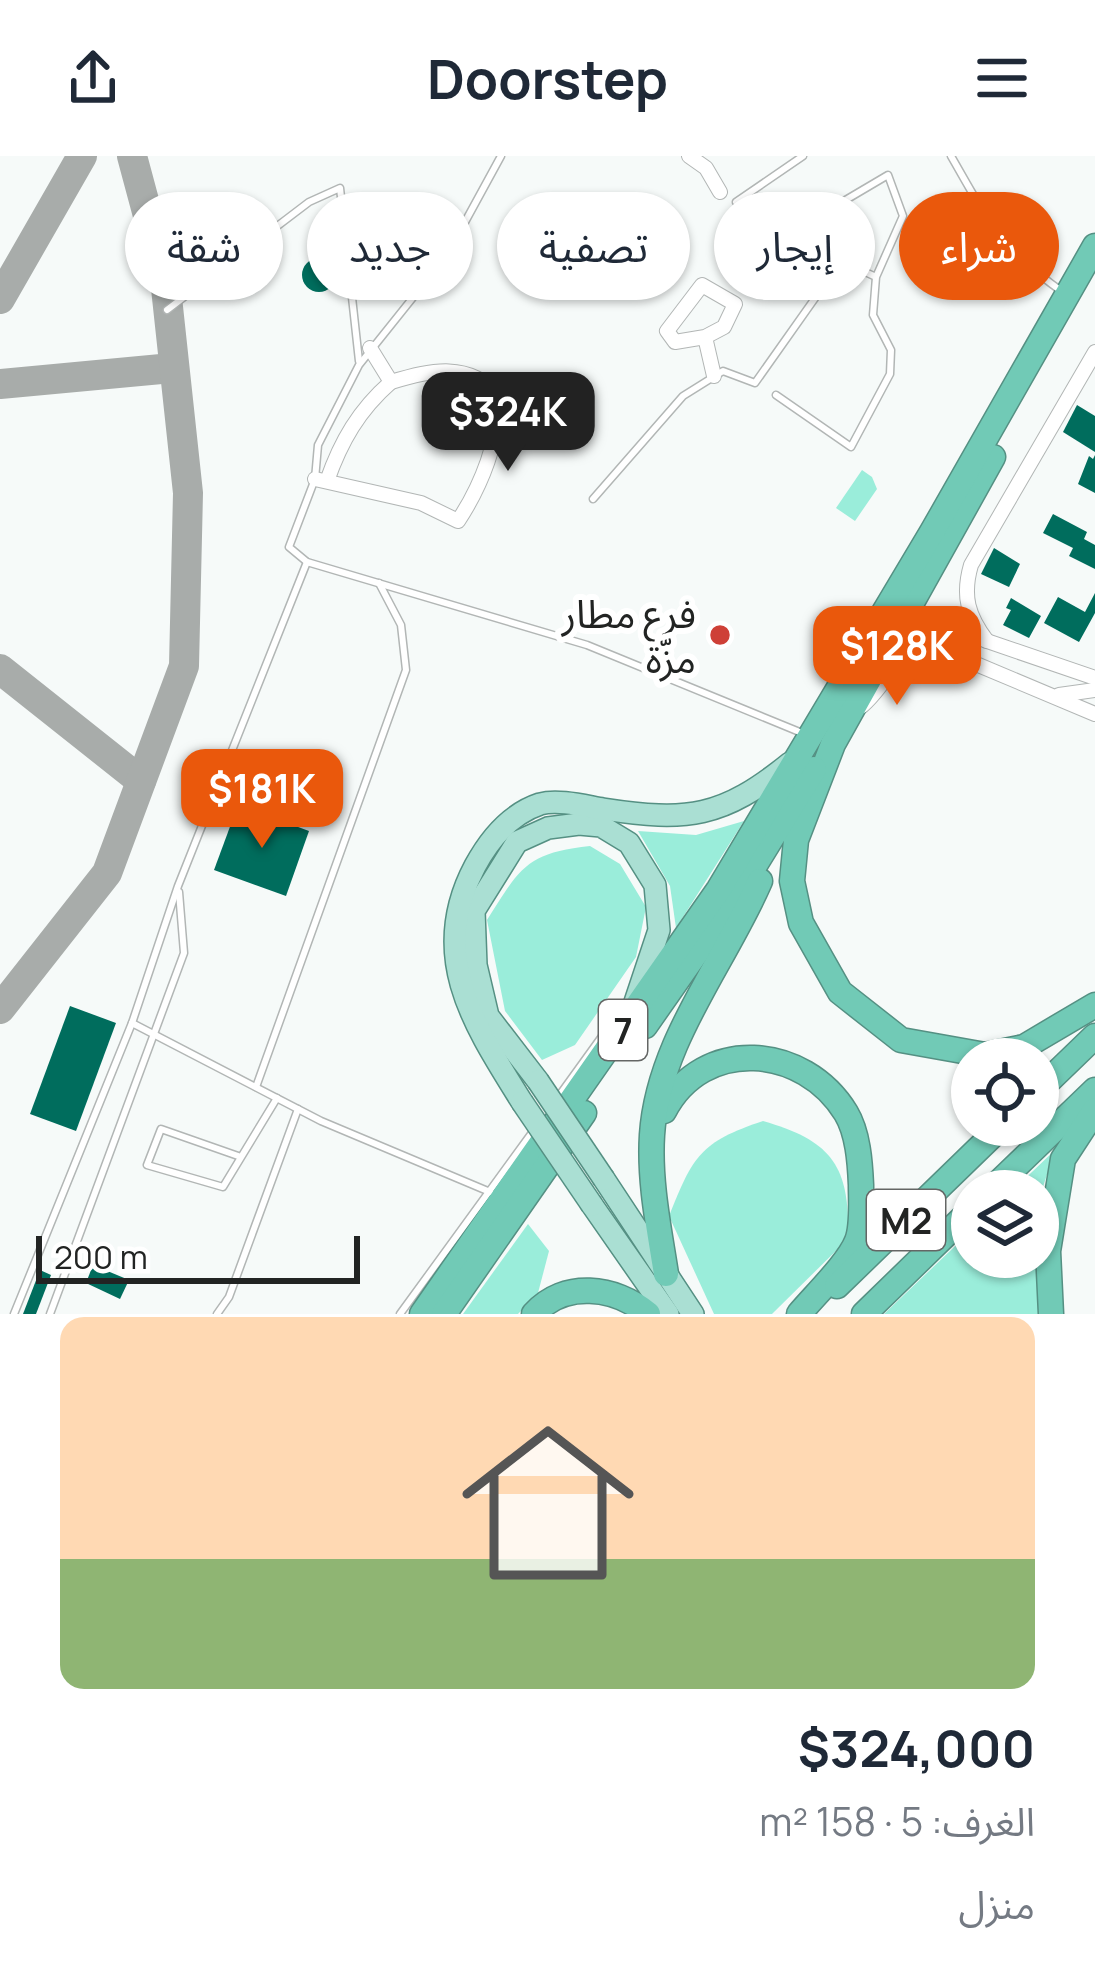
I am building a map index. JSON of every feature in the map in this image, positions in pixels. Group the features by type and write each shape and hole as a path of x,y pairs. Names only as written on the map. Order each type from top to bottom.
{"highway":[{"name":"7","path":"444,1314 734,899 799,789 932,532 1095,246"},
{"name":"7","path":"422,1314 624,1012 718,889 795,759 848,716 1095,278"},
{"path":"821,740 796,840 792,881 801,923 840,992 901,1040 985,1055 1024,1047 1095,1005"},
{"path":"666,1274 654,1193 652,1135 662,1081 685,1025 739,929 799,789"},
{"path":"1059,1071 1095,1036"},
{"path":"652,1135 676,1088 706,1067 737,1058 781,1061 818,1078 848,1115 860,1157 861,1201 857,1242 800,1314"},
{"name":"M2","path":"1012,1170 1095,1090"},
{"path":"1052,1314 1048,1251 1063,1159 1095,1110"},
{"name":"M2","path":"809,1314 982,1146"},
{"name":"M2","path":"863,1314 951,1229"},
{"path":"534,1314 569,1290 604,1292 648,1314"}],"main road":[{"path":"668,1314 480,1034 460,986 453,940 459,896 499,829 541,804 678,818 721,808 764,784 795,759"},
{"path":"624,1012 641,981 658,930 656,885 628,843 602,826 548,829 517,842 474,911 476,965 488,1016 538,1082 693,1314"}],"street":[{"path":"689,156 706,168 720,192"},
{"path":"702,285 735,304 724,327 705,337 675,342 667,331 702,285"},
{"path":"705,337 715,376"},
{"path":"370,348 391,382"},
{"path":"987,641 968,608 971,566 1095,352"},
{"path":"433,370 460,371 486,380 500,396 500,418 477,494 458,521 421,502 321,480 361,413 391,382 433,370"},
{"path":"908,608 1095,678"},
{"path":"893,636 922,651 957,656 1047,694 1093,703"},
{"path":"848,716 880,691 904,657 922,651"},
{"path":"1047,694 1093,703"}],"lane":[{"path":"500,156 447,255 359,365 318,446 321,480 289,547 307,562 587,645 821,740"},
{"path":"592,499 683,396 723,371 755,383 825,284 736,202 803,156"},
{"path":"951,156 998,237 1022,264 1067,295"},
{"path":"776,395 851,447 890,374 891,350 873,314 876,277 903,216 888,175 827,211 850,265 876,277"},
{"path":"167,310 309,202 340,188 359,365"},
{"path":"14,1314 132,1023 178,886 307,562"},
{"path":"256,1087 406,670 401,625 379,583"},
{"path":"50,1314 184,953 178,886"},
{"path":"400,1314 624,1012"},
{"path":"132,1023 298,1109 490,1192"},
{"path":"241,1157 161,1129 147,1165 223,1187 277,1098"},
{"path":"217,1314 230,1297 298,1109"}],"green space":[{"path":"862,470 877,489 855,521 836,508"},
{"path":"744,821 676,928 670,886 638,831 696,835"},
{"path":"590,846 620,864 646,907 636,957 575,1045 542,1060 505,1011 487,920 527,866 552,853"},
{"path":"763,1121 806,1138 832,1161 845,1193 848,1239 772,1314 714,1314 669,1216 701,1154 725,1136"},
{"path":"1055,1150 1048,1170 1034,1170"},
{"path":"528,1224 549,1251 538,1293 518,1314 463,1314"},
{"path":"951,1250 951,1278 1039,1278 1038,1314 884,1314"}],"building":[{"path":"1077,405 1095,416 1095,452 1063,432"},
{"path":"1095,455 1095,493 1078,484 1089,456 1093,459"},
{"path":"1053,514 1087,532 1084,539 1095,545 1095,569 1069,556 1073,548 1043,533"},
{"path":"994,548 1020,564 1009,587 981,574"},
{"path":"1095,593 1095,613 1079,642 1044,623 1058,597 1085,612"},
{"path":"1011,598 1041,616 1029,638 1003,625"},
{"path":"238,805 309,831 286,896 214,870"},
{"path":"70,1006 116,1023 76,1131 30,1114"},
{"path":"93,1265 129,1280 120,1299 86,1283"},
{"path":"40,1270 51,1275 36,1314 23,1314"}],"taxiway":[{"path":"0,299 82,156"},
{"path":"0,1009 107,873 184,666 188,493 165,279 132,156"},
{"path":"0,384 172,368"},
{"path":"0,669 141,781"}],"place":[{"name":"فرع مطار مزّة","path":"720,635"}]}
